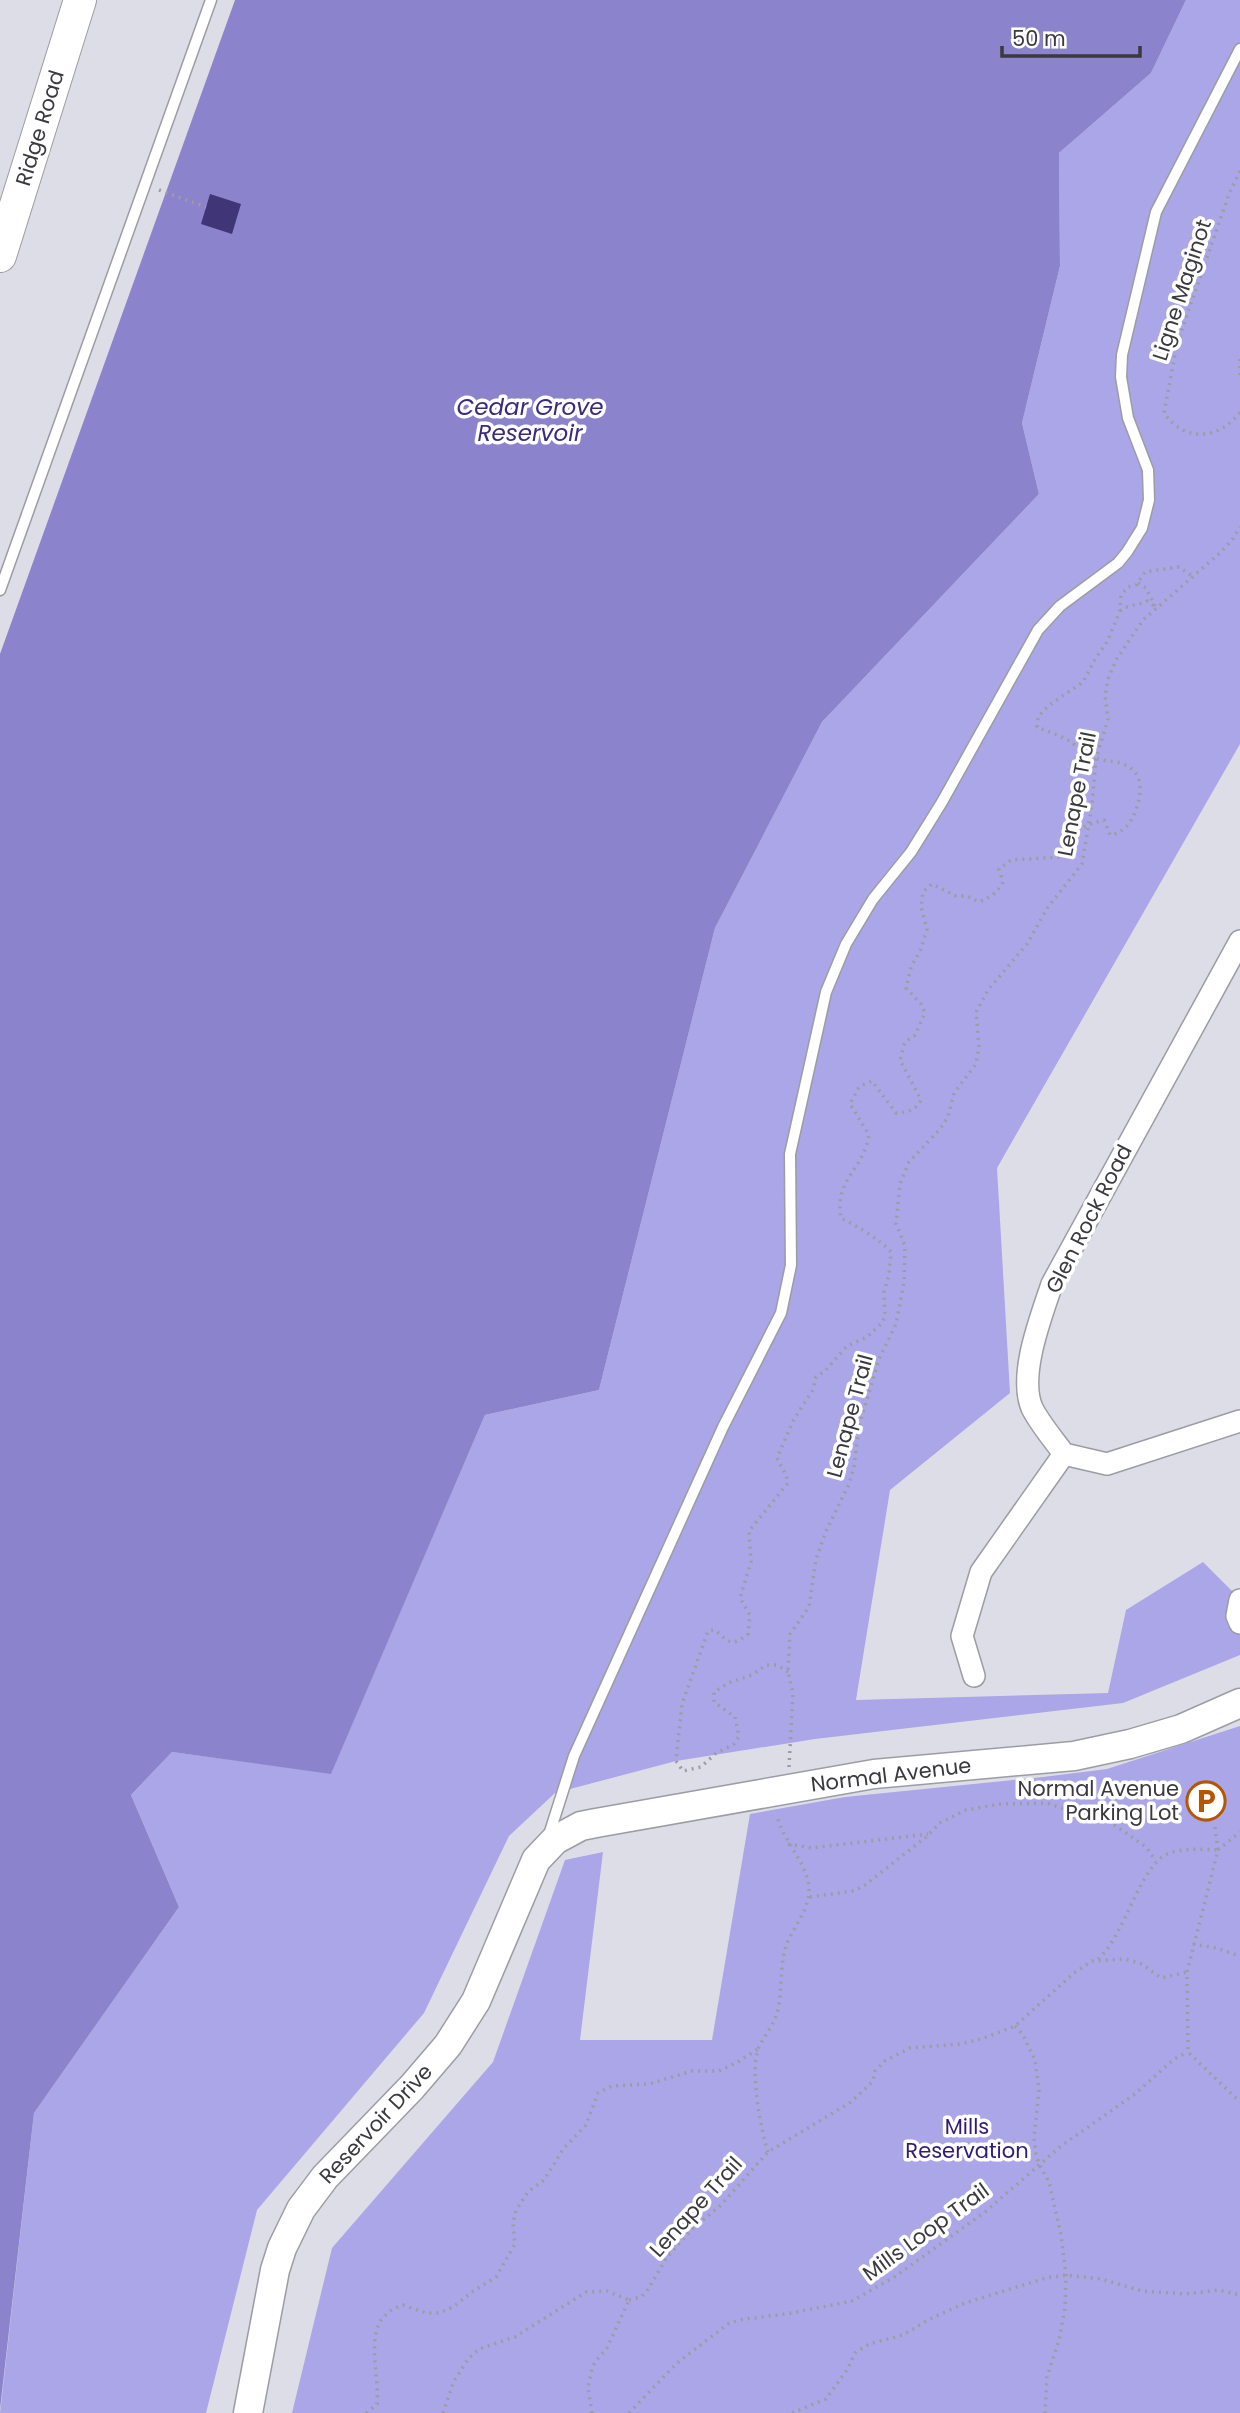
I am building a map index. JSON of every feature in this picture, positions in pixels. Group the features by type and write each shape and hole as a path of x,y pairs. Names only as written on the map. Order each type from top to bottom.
{"main road":[{"name":"Ridge Road","path":"0,256 80,0"}],"street":[{"name":"Glen Rock Road","path":"1064,1454 1032,1407 1028,1379 1036,1335 1052,1284 1240,941"},
{"path":"974,1676 962,1636 981,1572 1064,1454 1107,1464 1240,1421"},
{"path":"1240,1600 1237,1616 1240,1623"},
{"name":"Normal Avenue","path":"544,1850 555,1840 581,1826 782,1790 873,1774 1074,1756 1181,1729 1240,1703"},
{"name":"Reservoir Drive","path":"248,2413 275,2270 292,2226 312,2192 448,2045 476,2001 530,1871 544,1850"}],"lane":[{"path":"0,590 211,0"},
{"path":"544,1850 574,1756 723,1427 784,1305 792,1265 790,1154 827,992 846,944 873,899 911,852 942,802 1038,630 1060,606 1118,563 1142,528 1149,500 1149,478 1124,399 1122,355 1156,212 1240,49"}],"path":[{"name":"Ligne Maginot","path":"1240,171 1229,194 1177,344 1164,413 1172,424 1183,431 1199,434 1214,433 1231,424 1240,412"},
{"path":"145,185 206,207"},
{"path":"1240,359 1240,378"},
{"name":"Lenape Trail","path":"592,2413 588,2388 592,2369 607,2348 629,2300 641,2297 647,2291 667,2257 692,2229 722,2205 768,2152 762,2134 757,2099 758,2049 775,2019 779,2005 782,1958 792,1929 809,1897 809,1882 804,1868 781,1831 777,1815 790,1766 793,1693 788,1672 790,1634 809,1607 816,1559 852,1475 859,1426 879,1359 896,1324 904,1282 905,1246 896,1224 900,1184 909,1162 948,1117 954,1093 976,1064 979,1047 976,1012 988,990 1027,944 1048,907 1082,864 1092,805 1096,759 1108,719 1105,696 1116,660 1137,628 1220,553 1240,527"},
{"path":"788,1672 777,1665 766,1665 752,1675 727,1683 715,1692 714,1702 735,1717 739,1735 734,1744 715,1754 701,1768 683,1770 676,1761 682,1704 708,1631 715,1630 730,1643 736,1643 748,1634 750,1615 740,1598 751,1562 748,1531 788,1483 778,1458 794,1419 813,1390 816,1377 825,1371 847,1346 867,1337 882,1323 885,1316 884,1292 891,1252 883,1241 863,1233 856,1225 841,1218 838,1202 847,1180 862,1160 867,1148 869,1135 850,1104 859,1087 872,1082 896,1113 910,1111 917,1107 921,1100 900,1060 905,1042 915,1035 925,1013 921,1004 906,988 911,967 921,949 927,929 921,907 923,892 932,884 956,896 967,895 979,902 995,895 1003,882 999,869 1011,860 1061,857 1074,832 1104,820 1110,835 1119,834 1133,816 1141,795 1142,787 1136,773 1123,764 1096,759 1064,738 1037,727 1038,717 1048,706 1083,682 1107,642 1120,611 1121,595 1128,587 1138,583 1145,572 1151,570 1179,567 1192,576"},
{"path":"1138,583 1146,589 1157,608"},
{"path":"1120,611 1147,601 1157,608"},
{"path":"809,1897 854,1891 865,1885 940,1823 966,1810 1000,1804 1047,1802 1061,1808 1088,1812 1110,1822 1146,1847 1156,1861"},
{"path":"1215,1827 1219,1850 1186,1972 1188,2052 1240,2102"},
{"path":"768,2152 851,2102 873,2081 879,2066 899,2053 910,2048 960,2044 1015,2026 1074,1973 1100,1958 1111,1947 1156,1861 1168,1853 1191,1849 1219,1850 1240,1832"},
{"path":"788,1844 811,1847 929,1834"},
{"path":"1193,1944 1240,1955"},
{"path":"1093,1961 1125,1959 1142,1964 1161,1978 1186,1972"},
{"path":"1015,2026 1023,2035 1035,2060 1039,2090 1034,2138 1039,2164 1049,2182 1061,2235 1066,2275 1065,2308 1059,2340 1046,2377 1045,2413"},
{"path":"366,2413 377,2404 379,2390 374,2341 378,2325 386,2313 403,2305 426,2313 439,2314 496,2277 515,2244 513,2223 516,2210 528,2192 544,2179 565,2148 586,2125 598,2093 612,2086 649,2084 692,2071 719,2071 758,2049"},
{"name":"Mills Loop Trail","path":"629,2413 677,2363 728,2324 842,2304 862,2297 937,2249 985,2213 1061,2146 1135,2094 1174,2059 1188,2052"},
{"path":"792,2413 826,2399 848,2370 855,2353 869,2344 903,2335 965,2303 1046,2278 1066,2275 1101,2279 1142,2291 1185,2294 1219,2290 1240,2295"},
{"path":"443,2413 454,2381 468,2359 479,2349 514,2337 590,2290 618,2294 629,2300"}],"green space":[{"path":"1186,0 1240,0 1240,744 997,1168 1010,1393 890,1490 856,1700 1108,1693 1126,1610 1203,1562 1240,1599 1240,1655 1123,1703 815,1739 676,1761 555,1793 509,1836 424,2013 257,2210 206,2413 0,2413 34,2113 179,1907 131,1795 172,1752 331,1773 485,1415 599,1390 715,928 822,722 1039,494 1022,423 1060,266 1059,153 1151,73"},
{"name":"Mills Reservation","path":"1240,1726 1240,2413 292,2413 332,2248 493,2062 565,1860 603,1852 580,2040 712,2040 750,1814 845,1797 1107,1769"}],"water":[{"name":"Cedar Grove Reservoir","path":"235,0 1186,0 1151,73 1059,153 1060,266 1022,423 1039,494 822,722 715,928 599,1390 485,1415 331,1774 172,1752 131,1795 179,1907 34,2113 0,2409 0,654"}],"building":[{"path":"210,194 241,204 232,234 201,224"}],"place":[{"name":"Normal Avenue Parking Lot","path":"1206,1801"}]}
